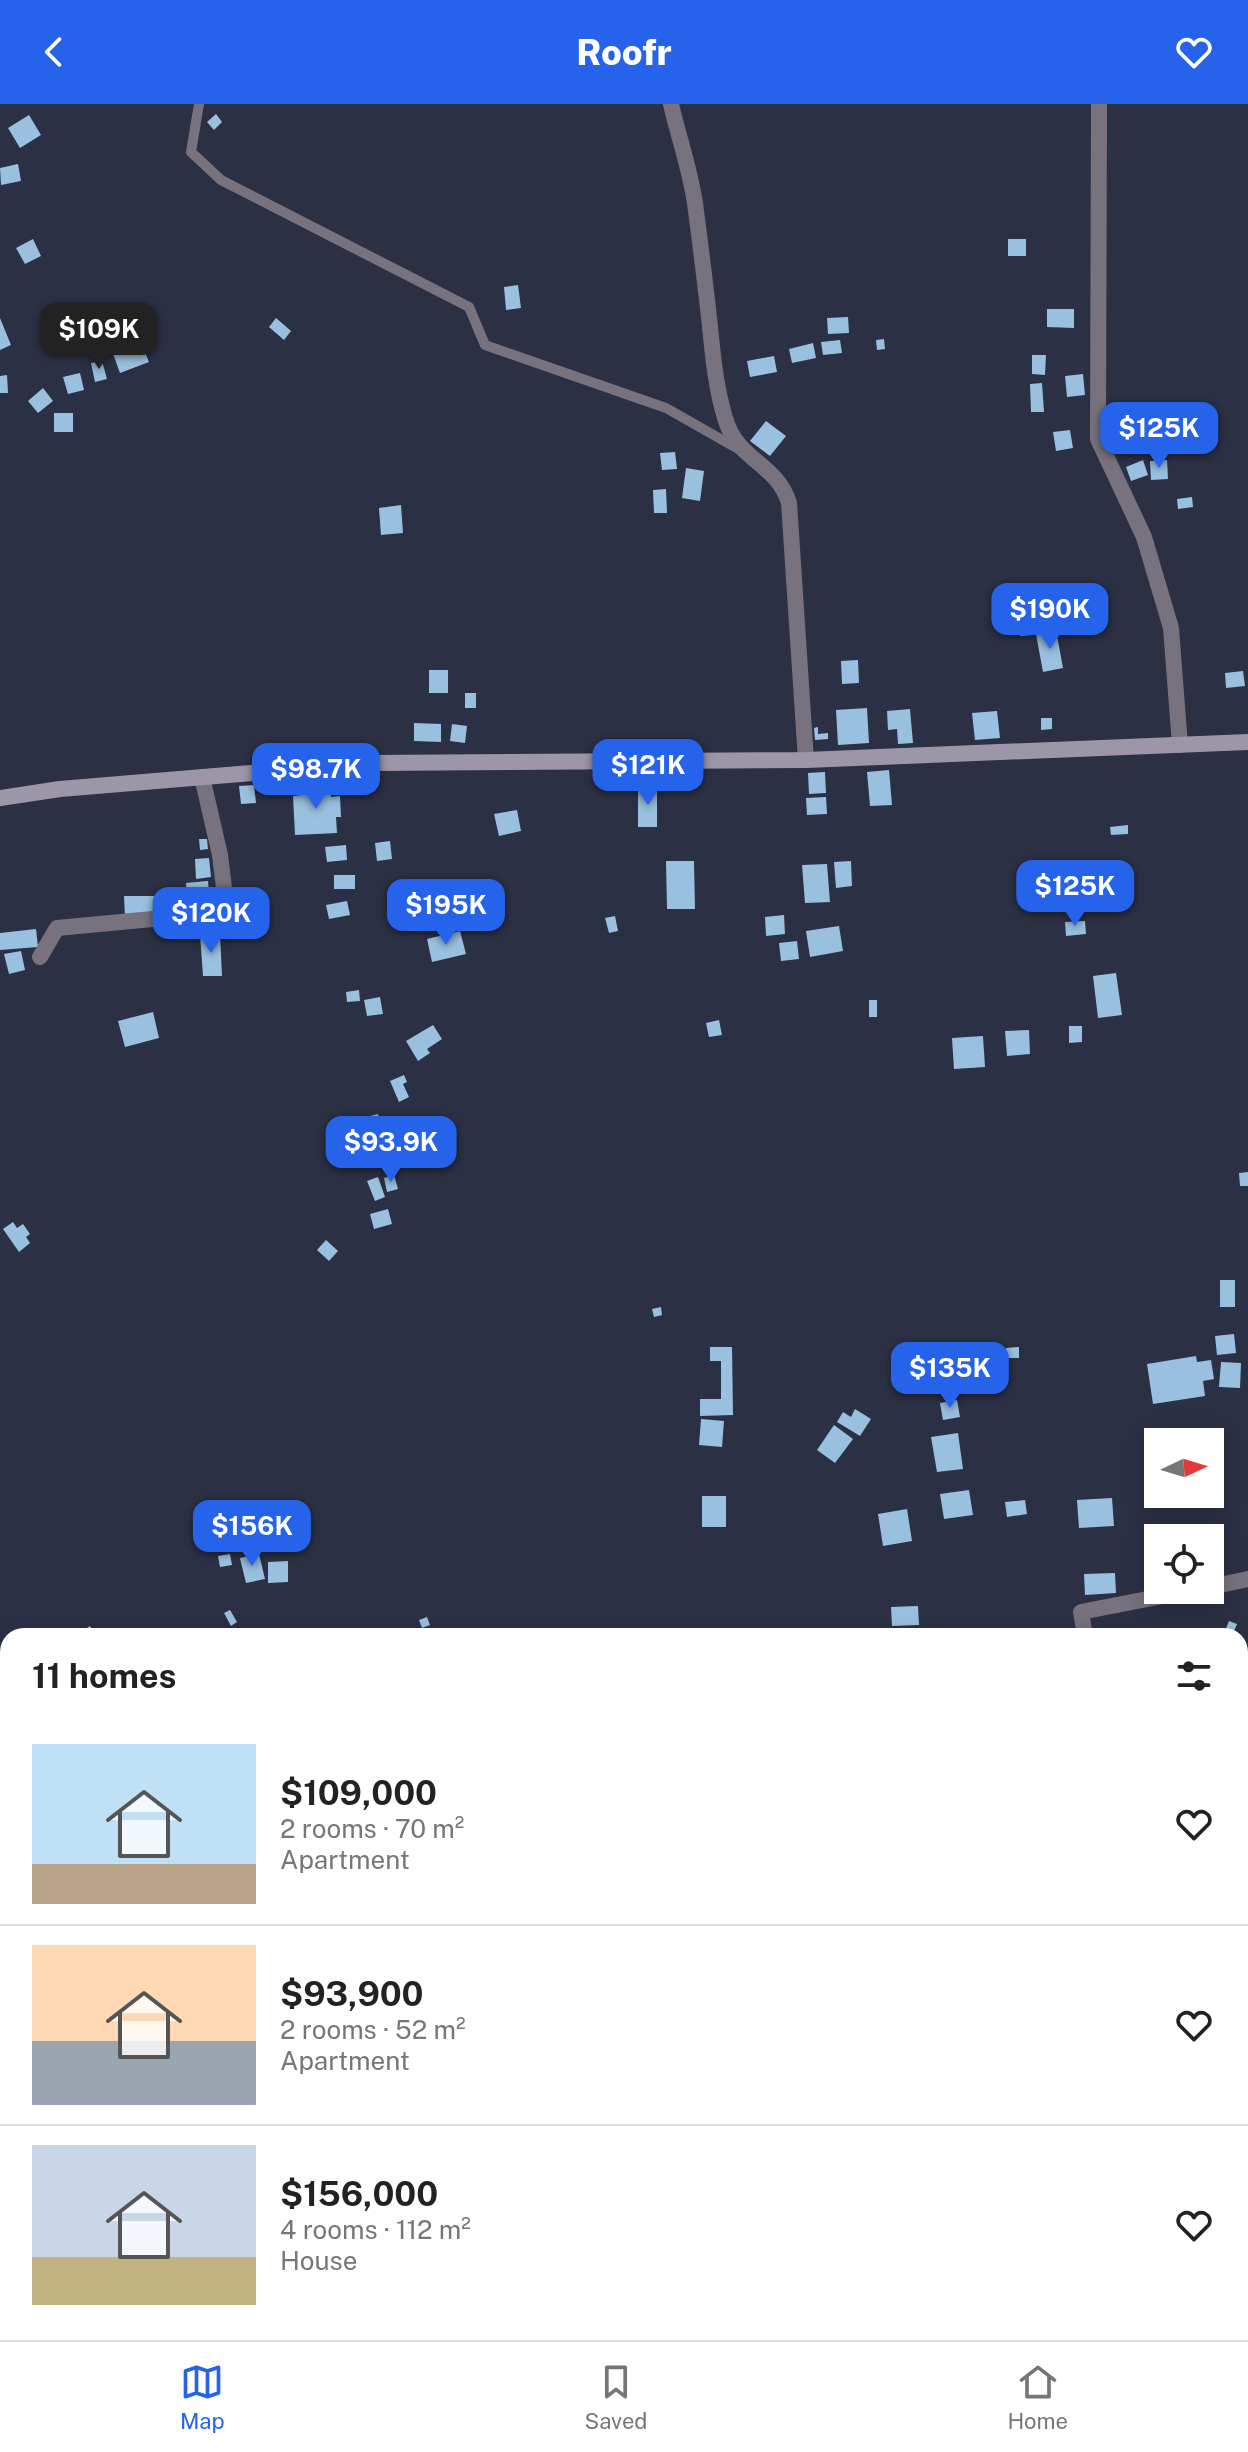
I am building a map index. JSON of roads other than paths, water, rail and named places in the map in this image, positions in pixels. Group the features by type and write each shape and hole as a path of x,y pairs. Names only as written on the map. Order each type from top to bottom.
{"street":[{"path":"671,104 696,211 721,404 730,432 745,453 785,490 791,515 806,760"},
{"path":"1099,104 1098,439 1144,537 1171,628 1180,745"},
{"path":"0,798 60,789 371,763 806,760 1248,742"},
{"path":"40,957 57,928 227,912 220,855 202,777"},
{"path":"1224,1584 1248,1579"},
{"path":"1084,1628 1081,1612 1144,1600"}],"lane":[{"path":"199,104 191,152 221,180 469,307 485,345 666,408 745,453"}]}
